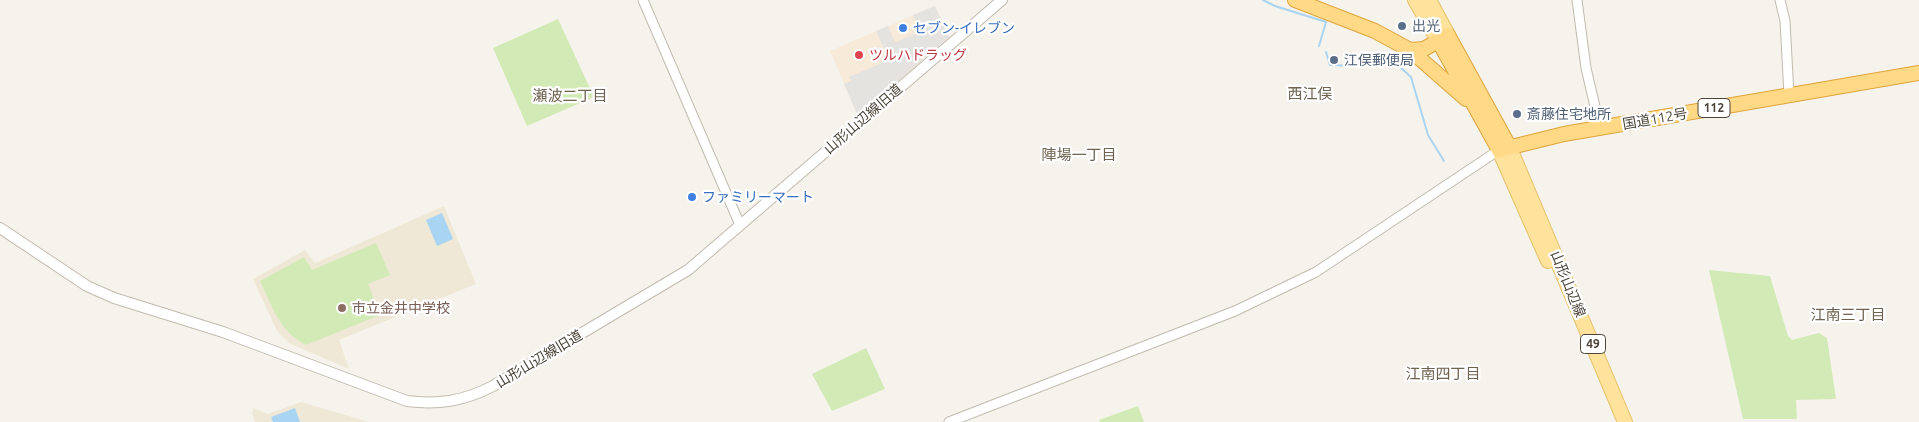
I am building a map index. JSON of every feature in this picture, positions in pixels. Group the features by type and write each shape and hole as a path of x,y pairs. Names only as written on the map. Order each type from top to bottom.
{"highway":[{"path":"1295,0 1375,31 1410,50 1439,73 1477,110 1504,148"},
{"path":"1410,50 1424,49 1443,37"},
{"path":"1443,37 1477,110"},
{"path":"1443,37 1504,148"},
{"name":"国道112号","path":"1504,148 1600,128 1919,73"}],"main road":[{"path":"1415,0 1443,37"},
{"path":"1429,0 1443,37"},
{"name":"山形山辺線","path":"1504,148 1625,422"},
{"name":"山形山辺線","path":"1556,269 1618,422"}],"street":[{"path":"643,0 740,225"},
{"name":"山形山辺線旧道","path":"0,228 86,286 114,298 223,332 407,401 429,403 460,400 493,386 688,270 1002,0"},
{"path":"1577,0 1586,68 1600,128"},
{"path":"1780,0 1785,22 1789,95"},
{"path":"949,422 1226,315 1274,294 1316,272 1504,148"}],"shaded area":[{"path":"935,6 949,37 858,116 830,51"},
{"path":"935,6 949,37 858,116 844,84 851,81 849,77 889,60 876,31 888,26 895,42 920,32 913,15"},
{"name":"市立金井中学校","path":"444,206 476,284 339,340 349,369 289,343 277,331 253,279 305,250 315,263"},
{"path":"301,402 369,422 255,422 252,413 253,408 268,414"}],"green space":[{"path":"558,19 594,97 527,126 493,48"},
{"path":"376,243 390,275 368,284 380,315 306,345 297,340 283,326 260,281 304,257 312,270"},
{"path":"1709,270 1770,276 1788,336 1792,340 1819,333 1827,338 1836,399 1796,400 1797,419 1743,419"},
{"path":"866,348 885,389 832,411 812,374"},
{"path":"1138,406 1144,422 1100,422 1099,420"}],"water":[{"path":"442,213 453,239 437,246 426,220"},
{"path":"295,408 300,422 273,422 271,417"}],"waterway":[{"path":"1263,0 1275,6 1326,22 1319,46"},
{"path":"1326,52 1330,65 1355,66 1390,62 1400,67 1411,77 1428,135 1444,161"}],"place":[{"name":"出光","path":"1402,26"},
{"name":"セブン-イレブン","path":"903,28"},
{"name":"ツルハドラッグ","path":"859,55"},
{"name":"江俣郵便局","path":"1334,60"},
{"name":"斎藤住宅地所","path":"1517,114"},
{"name":"ファミリーマート","path":"692,197"},
{"name":"市立金井中学校","path":"342,308"}],"district":[{"name":"西江俣","path":"1310,94"},
{"name":"瀬波二丁目","path":"570,96"},
{"name":"陣場一丁目","path":"1079,155"},
{"name":"江南三丁目","path":"1848,315"},
{"name":"江南四丁目","path":"1443,374"}]}
